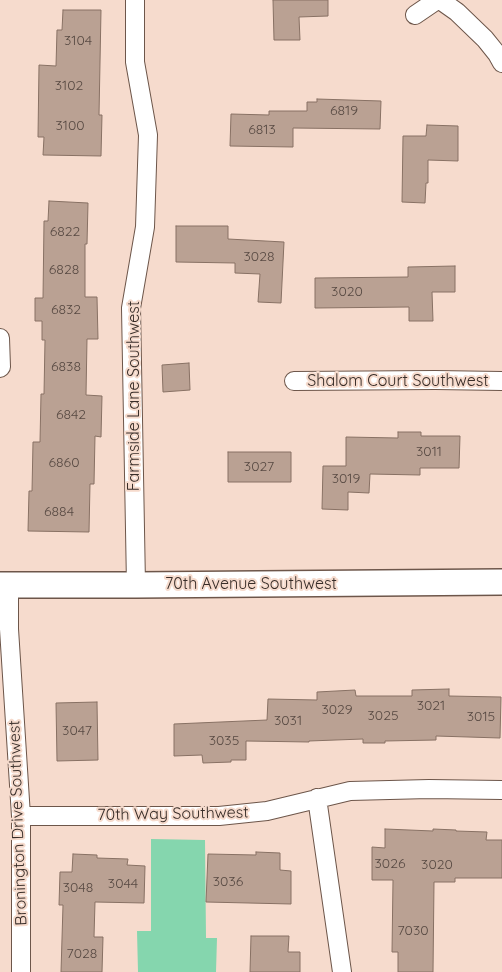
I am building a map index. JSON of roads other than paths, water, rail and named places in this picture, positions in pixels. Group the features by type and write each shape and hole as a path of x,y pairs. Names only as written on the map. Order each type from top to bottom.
{"street":[{"name":"Farmside Lane Southwest","path":"135,0 135,62 148,135 145,227 131,308 136,585"},
{"path":"415,15 439,0 457,12 485,39 502,63"},
{"path":"0,338 0,368"},
{"name":"Shalom Court Southwest","path":"294,382 502,381"},
{"name":"70th Avenue Southwest","path":"5,585 502,582"},
{"name":"Bronington Drive Southwest","path":"5,585 21,816 21,972"},
{"name":"70th Way Southwest","path":"21,816 219,816 267,811 350,791 502,790"},
{"path":"317,798 342,972"}]}
